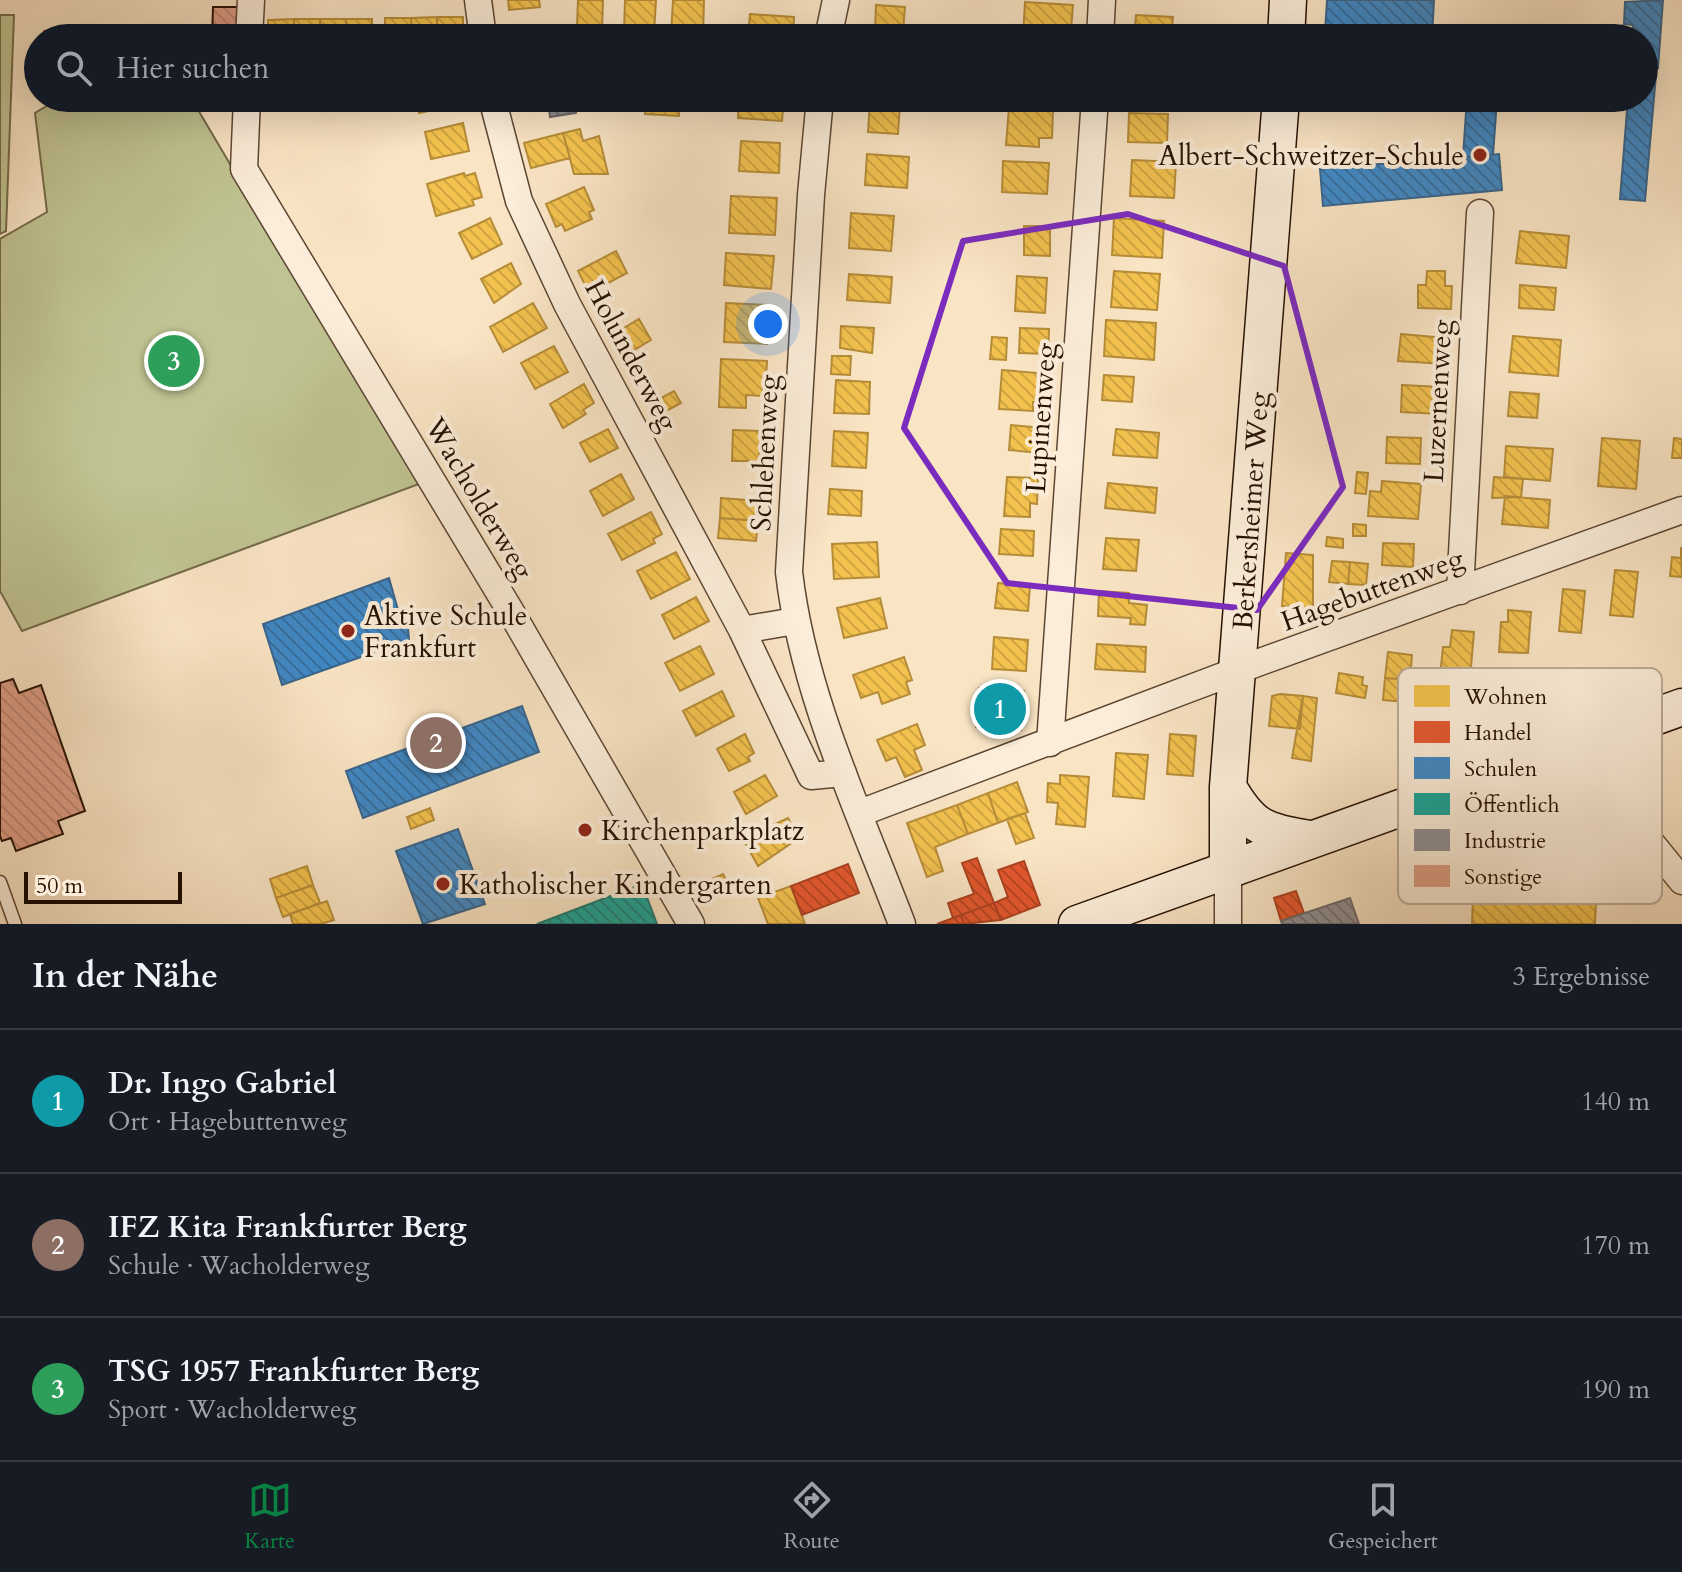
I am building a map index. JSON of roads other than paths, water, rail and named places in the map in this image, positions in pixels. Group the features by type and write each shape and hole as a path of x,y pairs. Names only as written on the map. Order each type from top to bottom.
{"street":[{"path":"250,24 251,0"},
{"path":"478,0 481,24"},
{"path":"831,24 836,0"},
{"path":"1101,24 1102,0"},
{"path":"1287,24 1288,0"},
{"name":"Wacholderweg","path":"246,112 244,169 511,612 691,924"},
{"name":"Holunderweg","path":"496,112 519,201 561,291 742,630 811,776 843,773"},
{"name":"Schlehenweg","path":"795,621 789,572 819,112"},
{"name":"Lupinenweg","path":"1050,743 1094,112"},
{"name":"Berkersheimer Weg","path":"1228,924 1228,787 1280,112"},
{"name":"Luzernenweg","path":"1460,591 1480,213"},
{"name":"Hagebuttenweg","path":"860,813 1682,510"},
{"path":"742,630 795,621 843,773 902,924"},
{"path":"1662,714 1682,707"},
{"path":"1228,787 1243,814 1257,827 1310,839"},
{"path":"1077,924 1398,808"},
{"path":"1662,855 1681,876"}],"lane":[{"path":"0,882 15,924"}],"place":[{"name":"Albert-Schweitzer-Schule","path":"1480,155"},
{"name":"TSG 1957 Frankfurter Berg","path":"174,361"},
{"name":"Aktive Schule Frankfurt","path":"348,631"},
{"name":"Dr. Ingo Gabriel","path":"1000,709"},
{"name":"IFZ Kita Frankfurter Berg","path":"436,743"},
{"name":"Kirchenparkplatz","path":"585,830"},
{"name":"Katholischer Kindergarten","path":"443,884"}]}
